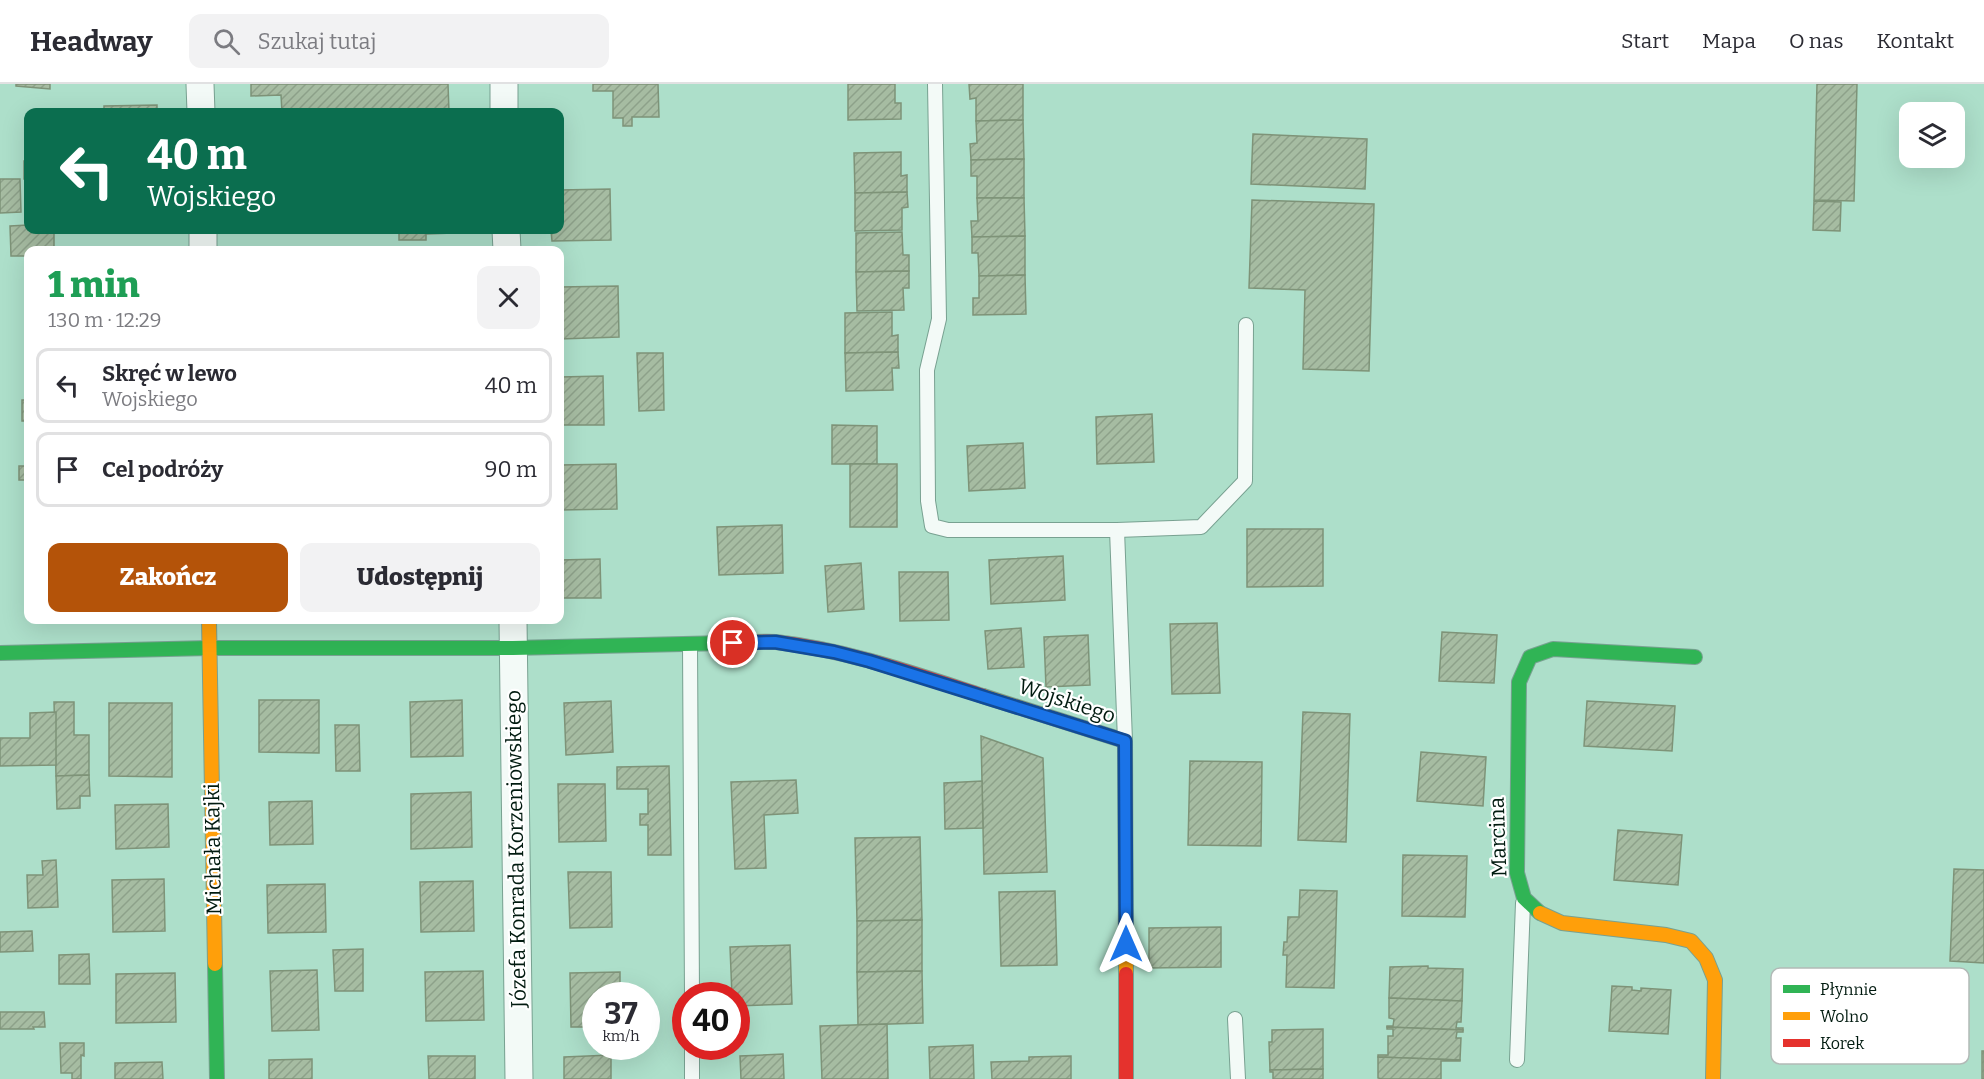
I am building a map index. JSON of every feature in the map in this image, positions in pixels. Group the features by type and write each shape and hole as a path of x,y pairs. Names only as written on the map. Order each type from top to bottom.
{"street":[{"path":"200,84 201,108"},
{"path":"504,84 504,108"},
{"name":"Michała Kajki","path":"209,624 217,1079"},
{"name":"Józefa Konrada Korzeniowskiego","path":"513,624 519,1079"},
{"name":"Wojskiego","path":"0,653 210,648 513,648 775,642 834,652 887,665 1125,741 1126,1079"},
{"name":"Marcina","path":"1695,657 1553,649 1530,657 1519,682 1517,873 1524,898 1539,913 1562,923 1666,934 1690,941 1706,958 1715,980 1713,1079"}],"lane":[{"path":"935,84 939,319 927,370 928,501 932,526 948,530 1117,530 1201,527 1245,481 1246,325"},
{"path":"1117,530 1125,741"},
{"path":"690,643 692,982"},
{"path":"1517,1060 1524,898"},
{"path":"1235,1019 1238,1079"},
{"path":"692,1060 692,1079"}],"building":[{"path":"16,84 50,84 50,89 16,86"},
{"path":"251,84 448,84 449,108 282,108 281,95 251,96"},
{"path":"593,84 658,84 659,117 632,117 632,126 623,126 623,118 613,118 613,91 593,91"},
{"path":"848,84 895,84 895,103 901,103 901,119 848,120"},
{"path":"969,84 1023,84 1023,120 976,121 976,98 970,99"},
{"path":"1817,84 1857,84 1854,201 1814,200"},
{"path":"157,105 157,108 104,108 104,106"},
{"path":"1023,120 1024,159 971,160 970,144 977,143 976,121"},
{"path":"1253,134 1367,139 1365,189 1251,184"},
{"path":"901,152 901,176 907,175 907,192 855,193 854,153"},
{"path":"1024,159 1024,198 977,198 977,176 971,176 971,160"},
{"path":"0,179 20,179 21,212 0,213"},
{"path":"610,189 611,240 552,241 551,234 564,234 564,190"},
{"path":"907,192 908,207 902,208 902,230 855,231 855,193"},
{"path":"977,198 1024,198 1025,236 972,237 971,221 978,221"},
{"path":"1252,200 1374,204 1369,371 1303,369 1305,290 1249,288"},
{"path":"1814,201 1841,202 1840,231 1813,230"},
{"path":"24,225 24,234 54,234 54,246 24,246 24,256 11,256 10,226"},
{"path":"902,232 903,255 909,255 909,271 856,272 856,233"},
{"path":"399,234 426,234 426,240 399,240"},
{"path":"1025,236 1025,275 979,276 978,253 972,253 972,237"},
{"path":"909,271 909,288 903,288 904,310 857,311 856,272"},
{"path":"1025,275 1026,314 973,315 973,298 979,298 979,276"},
{"path":"618,286 619,337 564,339 564,287"},
{"path":"892,312 892,336 898,335 898,352 845,353 845,313"},
{"path":"898,352 899,368 892,368 893,390 846,391 845,353"},
{"path":"637,353 663,353 664,410 639,411"},
{"path":"603,376 604,425 564,425 564,377"},
{"path":"22,400 24,400 24,421 22,421"},
{"path":"1152,414 1154,462 1097,464 1096,417"},
{"path":"832,425 877,426 877,464 832,464"},
{"path":"1023,443 1025,488 969,491 967,446"},
{"path":"616,464 617,509 564,510 564,465"},
{"path":"850,464 897,464 897,527 850,527"},
{"path":"19,466 24,466 24,480 19,480"},
{"path":"782,525 783,573 719,575 717,527"},
{"path":"1247,529 1323,529 1323,586 1247,587"},
{"path":"1063,556 1065,600 991,604 989,560"},
{"path":"600,559 601,598 564,598 564,560"},
{"path":"861,563 864,609 828,612 825,566"},
{"path":"899,572 948,572 949,620 900,621"},
{"path":"1217,623 1220,693 1172,694 1170,624"},
{"path":"1021,628 1024,667 988,669 985,631"},
{"path":"1442,632 1497,635 1494,683 1439,681"},
{"path":"1088,635 1090,685 1046,687 1044,637"},
{"path":"259,700 319,700 319,753 259,752"},
{"path":"462,700 463,756 411,757 410,702"},
{"path":"611,701 613,752 566,755 564,703"},
{"path":"1587,701 1675,706 1672,751 1584,746"},
{"path":"54,702 74,702 74,735 89,735 89,775 56,776"},
{"path":"109,703 172,703 172,777 109,776"},
{"path":"56,712 56,765 0,766 0,738 30,738 30,713"},
{"path":"1303,712 1350,714 1346,842 1298,840"},
{"path":"335,725 359,725 360,771 336,771"},
{"path":"981,736 1043,758 1047,872 984,874"},
{"path":"1421,752 1486,757 1483,806 1417,801"},
{"path":"1190,761 1262,762 1261,846 1188,845"},
{"path":"669,766 671,855 648,855 648,825 640,825 640,814 648,814 648,789 617,789 617,767"},
{"path":"89,775 90,796 80,796 80,808 57,809 56,776"},
{"path":"796,780 798,813 764,815 766,868 735,869 731,782"},
{"path":"982,781 983,828 945,829 944,783"},
{"path":"558,784 605,784 606,841 559,842"},
{"path":"471,792 472,847 411,849 411,794"},
{"path":"312,801 313,844 270,845 269,802"},
{"path":"168,804 169,847 116,849 115,805"},
{"path":"1618,830 1682,835 1678,885 1614,880"},
{"path":"920,837 922,920 857,921 855,838"},
{"path":"1403,855 1467,856 1465,917 1402,916"},
{"path":"56,860 58,907 28,908 27,875 43,875 42,861"},
{"path":"1954,869 1984,870 1984,963 1950,961"},
{"path":"568,872 611,872 612,927 570,928"},
{"path":"164,879 165,931 113,932 112,880"},
{"path":"473,881 474,931 421,932 420,882"},
{"path":"325,884 326,932 268,933 267,885"},
{"path":"1300,890 1337,891 1334,988 1286,987 1287,955 1283,955 1284,942 1287,942 1288,917 1299,917"},
{"path":"1055,891 1057,965 1001,966 999,892"},
{"path":"922,920 922,971 857,972 857,921"},
{"path":"1221,927 1221,967 1149,968 1149,928"},
{"path":"32,931 33,951 0,952 0,932"},
{"path":"790,945 792,1004 750,1006 750,982 731,982 730,947"},
{"path":"363,949 363,991 335,991 333,950"},
{"path":"89,954 90,984 59,984 59,955"},
{"path":"1428,966 1428,968 1463,969 1462,1001 1389,998 1390,967"},
{"path":"317,970 319,1030 272,1031 270,971"},
{"path":"483,971 484,1020 426,1021 425,972"},
{"path":"922,971 923,1023 858,1025 857,972"},
{"path":"620,972 620,982 582,982 582,1027 571,1027 570,973"},
{"path":"175,973 176,1022 116,1023 116,974"},
{"path":"1612,986 1632,987 1632,990 1641,991 1641,988 1671,990 1668,1034 1609,1031"},
{"path":"1389,998 1462,1001 1461,1022 1457,1022 1456,1028 1463,1028 1463,1030 1387,1027 1393,1026 1394,1019 1389,1018"},
{"path":"0,1012 44,1012 45,1027 0,1029"},
{"path":"887,1024 888,1079 822,1079 820,1026"},
{"path":"1387,1027 1463,1030 1463,1032 1457,1032 1456,1038 1461,1038 1460,1060 1378,1057 1378,1055 1388,1055 1388,1036 1393,1036 1393,1029 1387,1029"},
{"path":"1323,1029 1323,1069 1270,1070 1269,1042 1272,1042 1272,1030"},
{"path":"60,1043 84,1043 84,1056 81,1055 81,1079 72,1079 72,1073 61,1073"},
{"path":"973,1045 974,1079 930,1079 929,1047"},
{"path":"1982,1051 1984,1051 1984,1079 1982,1079"},
{"path":"783,1054 784,1079 741,1079 740,1060 750,1060 750,1056"},
{"path":"428,1056 475,1056 475,1079 429,1079"},
{"path":"582,1056 582,1060 611,1060 611,1079 564,1079 564,1057"},
{"path":"1071,1056 1071,1079 992,1079 991,1062 1029,1061 1029,1057"},
{"path":"1378,1057 1460,1061 1441,1061 1441,1079 1382,1079 1378,1078"},
{"path":"312,1059 312,1079 269,1079 269,1060"},
{"path":"162,1062 163,1079 115,1079 115,1063"},
{"path":"1323,1069 1323,1079 1273,1079 1273,1072 1270,1072 1270,1070"}],"traffic: fast":[{"path":"0,653 210,648 513,648 726,643"},
{"path":"1540,913 1524,898 1517,873 1519,682 1530,657 1553,649 1695,657"},
{"path":"215,964 217,1079"}],"traffic: slow":[{"path":"209,624 215,964"},
{"path":"983,696 1125,741 1126,974"},
{"path":"1540,913 1562,923 1666,935 1691,941 1706,958 1715,980 1713,1079"}],"traffic: jam":[{"path":"726,643 776,642 829,651 881,664 983,696"},
{"path":"1126,974 1126,1079"}],"route":[{"path":"733,643 775,642 834,652 887,665 1125,741 1126,944"}]}
